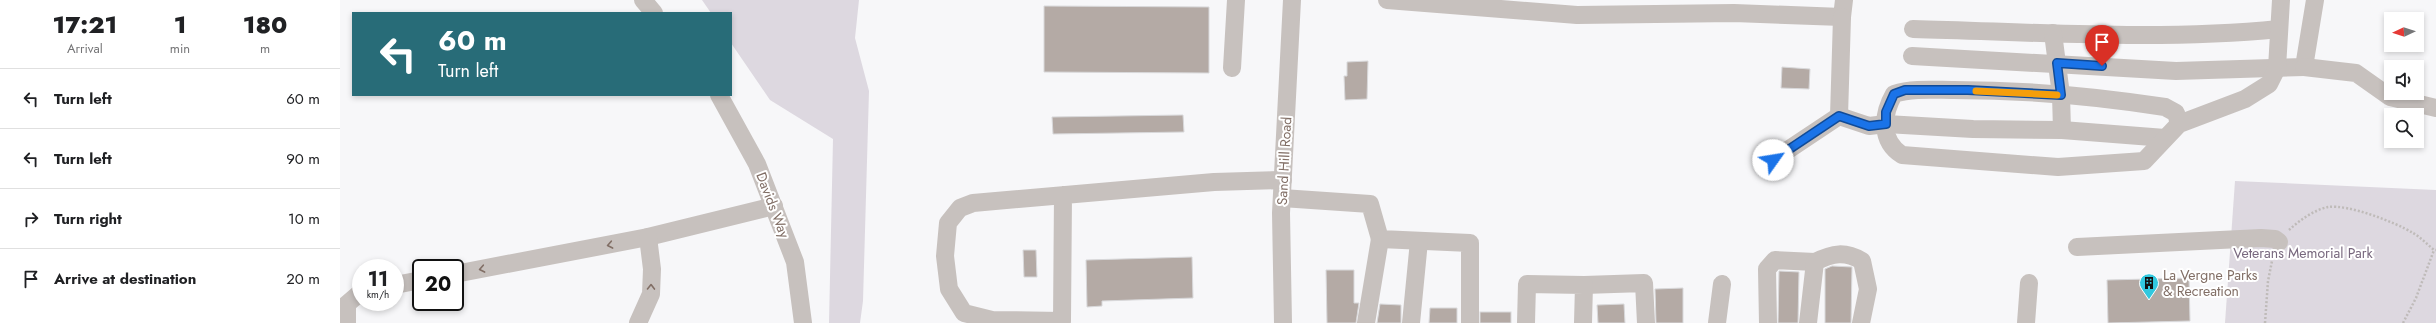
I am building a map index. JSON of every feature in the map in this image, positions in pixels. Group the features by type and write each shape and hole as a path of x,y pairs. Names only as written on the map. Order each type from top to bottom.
{"street":[{"path":"643,0 653,12"},
{"path":"1232,68 1236,0"},
{"name":"Sand Hill Road","path":"1283,323 1282,198 1292,0"},
{"path":"1387,0 1510,5 1576,15 1734,13 1843,8 1839,116"},
{"path":"2179,124 2176,113 2165,106 2061,95 1968,90 1905,90 1894,94 1889,102 1886,137 1892,149 1902,155 2058,167 2144,161 2179,124 2245,99 2269,84 2277,68 2281,0"},
{"path":"2304,68 2315,0"},
{"path":"1913,29 2053,33 2236,33 2279,29"},
{"path":"2053,33 2061,95 2062,130"},
{"path":"1912,56 2057,63 2176,71 2304,68 2356,73 2390,97 2436,108"},
{"name":"Davids Way","path":"720,96 757,164 795,262 803,323"},
{"path":"1839,116 1869,126 1886,124 1973,129 2062,130 2165,138"},
{"path":"1773,160 1839,116"},
{"path":"1063,195 1062,320 992,320 964,313 949,289 945,256 948,223 960,208 973,203 1063,195 1214,182 1283,180"},
{"path":"1282,198 1370,204 1380,239 1366,323"},
{"path":"464,272 648,237 774,206"},
{"path":"638,323 651,294 652,269 648,237"},
{"path":"2077,247 2261,238 2275,239 2279,242"},
{"path":"1380,239 1470,243 1470,323"},
{"path":"1411,323 1419,241"},
{"path":"1768,323 1767,269 1775,260 1815,262 1831,254 1850,254 1862,261 1868,289 1861,323"},
{"path":"1808,323 1815,262"},
{"path":"1526,323 1527,284 1584,285 1644,283 1646,323"},
{"path":"2026,323 2029,283"},
{"path":"1717,323 1722,284"},
{"path":"1583,323 1584,285"},
{"path":"344,304 346,323"}],"path":[{"path":"2265,323 2270,268 2279,242 2290,230 2308,216 2324,209 2335,207 2352,210 2401,227 2418,237 2435,250 2416,298 2403,323"}],"green space":[{"path":"702,0 859,0 855,38 869,91 863,301 860,323 829,323 833,139 770,100 732,44 732,12 710,12"},
{"name":"Veterans Memorial Park","path":"2235,181 2436,190 2436,323 2225,323"}],"building":[{"path":"1044,6 1209,7 1209,73 1044,72"},
{"path":"1368,61 1367,99 1345,100 1344,76 1347,76 1347,62"},
{"path":"1782,67 1810,69 1809,89 1781,88"},
{"path":"1183,115 1184,132 1053,134 1052,117"},
{"path":"1023,250 1036,250 1037,277 1024,277"},
{"path":"1192,257 1193,298 1102,301 1102,306 1087,307 1086,260"},
{"path":"1832,266 1852,267 1851,323 1825,323 1825,269"},
{"path":"1326,270 1354,270 1354,303 1359,303 1356,323 1327,323"},
{"path":"1779,271 1799,272 1798,323 1778,323"},
{"name":"La Vergne Parks & Recreation","path":"2189,278 2190,321 2108,323 2107,280"},
{"path":"1683,288 1683,323 1656,323 1655,289"},
{"path":"1380,304 1401,305 1401,323 1377,323"},
{"path":"1624,304 1625,323 1598,323 1597,305"},
{"path":"1430,308 1457,308 1457,323 1429,323"},
{"path":"1480,312 1511,312 1511,323 1480,323"}],"slow traffic":[{"path":"1976,91 2057,95"}],"place":[{"name":"La Vergne Parks & Recreation","path":"2149,300"}],"route":[{"path":"1773,160 1839,116 1869,126 1886,124 1886,112 1889,102 1894,94 1905,90 1968,90 2061,95 2057,63 2102,66"}]}
